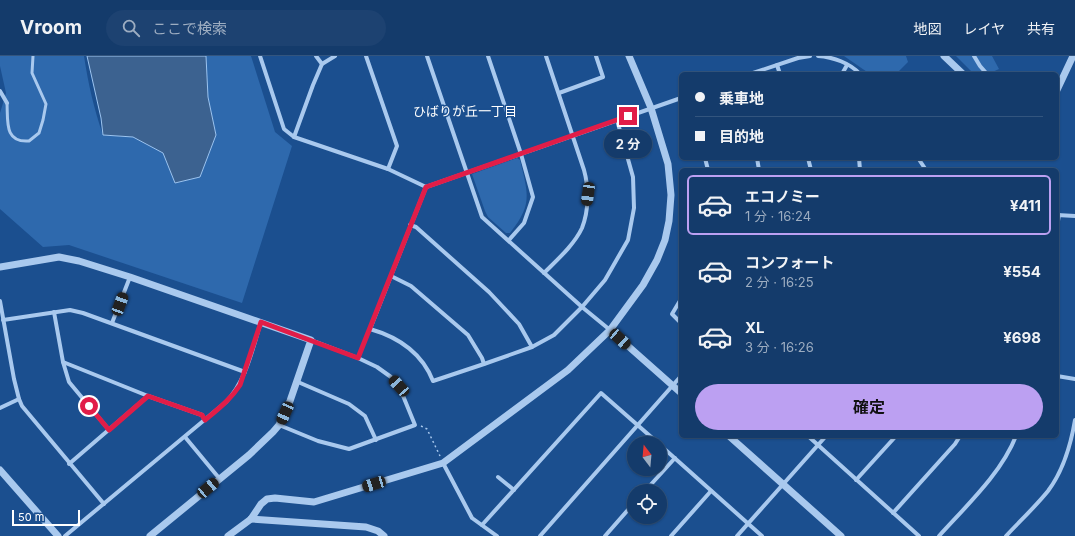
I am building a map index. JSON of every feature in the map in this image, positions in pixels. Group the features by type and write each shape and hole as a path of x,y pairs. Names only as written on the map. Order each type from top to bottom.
{"street":[{"path":"260,56 284,129 294,137 388,169 426,187 679,99"},
{"path":"316,56 322,64"},
{"path":"294,137 322,64 334,56"},
{"path":"366,56 397,146 388,169"},
{"path":"427,56 482,217 679,391"},
{"path":"488,56 521,154 533,197 524,223 509,240"},
{"path":"544,273 569,247 582,228 588,194 587,182 573,135 546,56"},
{"path":"559,93 603,78 596,56"},
{"path":"228,536 251,519 261,504 267,500 275,498 314,502 443,463 568,370 610,330 643,285 657,260 665,240 670,221 671,195 668,164 651,108 629,56"},
{"path":"756,72 798,58 810,56"},
{"path":"818,56 827,57 847,65 857,72"},
{"path":"944,56 961,72"},
{"path":"974,56 985,72"},
{"path":"1059,86 1073,56"},
{"path":"777,65 779,72"},
{"path":"843,72 847,65"},
{"path":"0,91 7,103"},
{"path":"426,187 370,329 403,343 414,352 429,370 433,381 532,347 554,335 605,280 628,240 634,208 634,177 617,120"},
{"path":"1059,215 1075,216"},
{"path":"410,225 416,227 490,292 519,324 532,347"},
{"path":"0,267 59,257 79,261 130,277 311,340 358,358 377,367 391,377 399,386 416,425 348,449 318,441 279,425"},
{"path":"391,276 411,286 468,335 484,364"},
{"path":"112,323 130,277"},
{"path":"0,301 19,399 22,406 104,504"},
{"path":"679,302 672,314 679,321"},
{"path":"3,320 70,310 112,323 245,372"},
{"path":"54,312 63,362 69,382 109,430"},
{"path":"65,536 185,437 234,394 245,372 261,322"},
{"path":"150,536 260,445 279,425 298,382 311,340"},
{"path":"63,362 148,396 202,415 205,420"},
{"path":"1059,376 1075,379"},
{"path":"540,536 679,378"},
{"path":"298,382 349,404 365,416 376,440"},
{"path":"482,526 601,393 650,436"},
{"path":"69,464 148,396"},
{"path":"0,408 19,399"},
{"path":"1006,536 1048,490 1062,466 1072,437 1075,420"},
{"path":"185,437 219,478"},
{"path":"731,438 841,536"},
{"path":"810,438 919,536"},
{"path":"737,536 824,438"},
{"path":"856,480 894,438"},
{"path":"893,513 959,438"},
{"path":"939,536 1007,457 1015,438"},
{"path":"667,451 762,536"},
{"path":"651,484 675,458"},
{"path":"443,463 472,518 497,536"},
{"path":"0,470 58,536"},
{"path":"498,477 514,490"},
{"path":"671,536 711,491"},
{"path":"605,536 627,512"},
{"path":"251,519 366,527 378,531 384,536"}],"lane":[{"path":"7,103 7,123 9,131 18,141 29,141 39,133 46,104 32,73 33,56"},
{"path":"358,358 370,329"}],"path":[{"path":"416,425 427,429 443,463"}],"shaded area":[{"path":"0,56 84,56 87,76 103,135 133,137 163,153 175,183 200,177 216,135 208,97 206,56 251,56 275,132 292,146 242,303 69,245 43,247 0,209 0,113 6,93 0,66"},
{"path":"87,56 206,56 208,97 216,135 200,177 175,183 163,153 133,137 103,135 101,118"},
{"path":"844,56 906,56 908,62 898,72 867,72"},
{"path":"956,56 992,56 999,69 992,72 972,72"},
{"path":"517,158 520,160 523,172 527,198 522,214 517,223 510,233 506,233 488,217 472,174"}],"district":[{"name":"ひばりが丘一丁目","path":"465,111"}],"route":[{"path":"89,406 109,430 148,396 202,415 205,420 226,402 240,385 261,322 358,358 426,187 628,116"}]}
